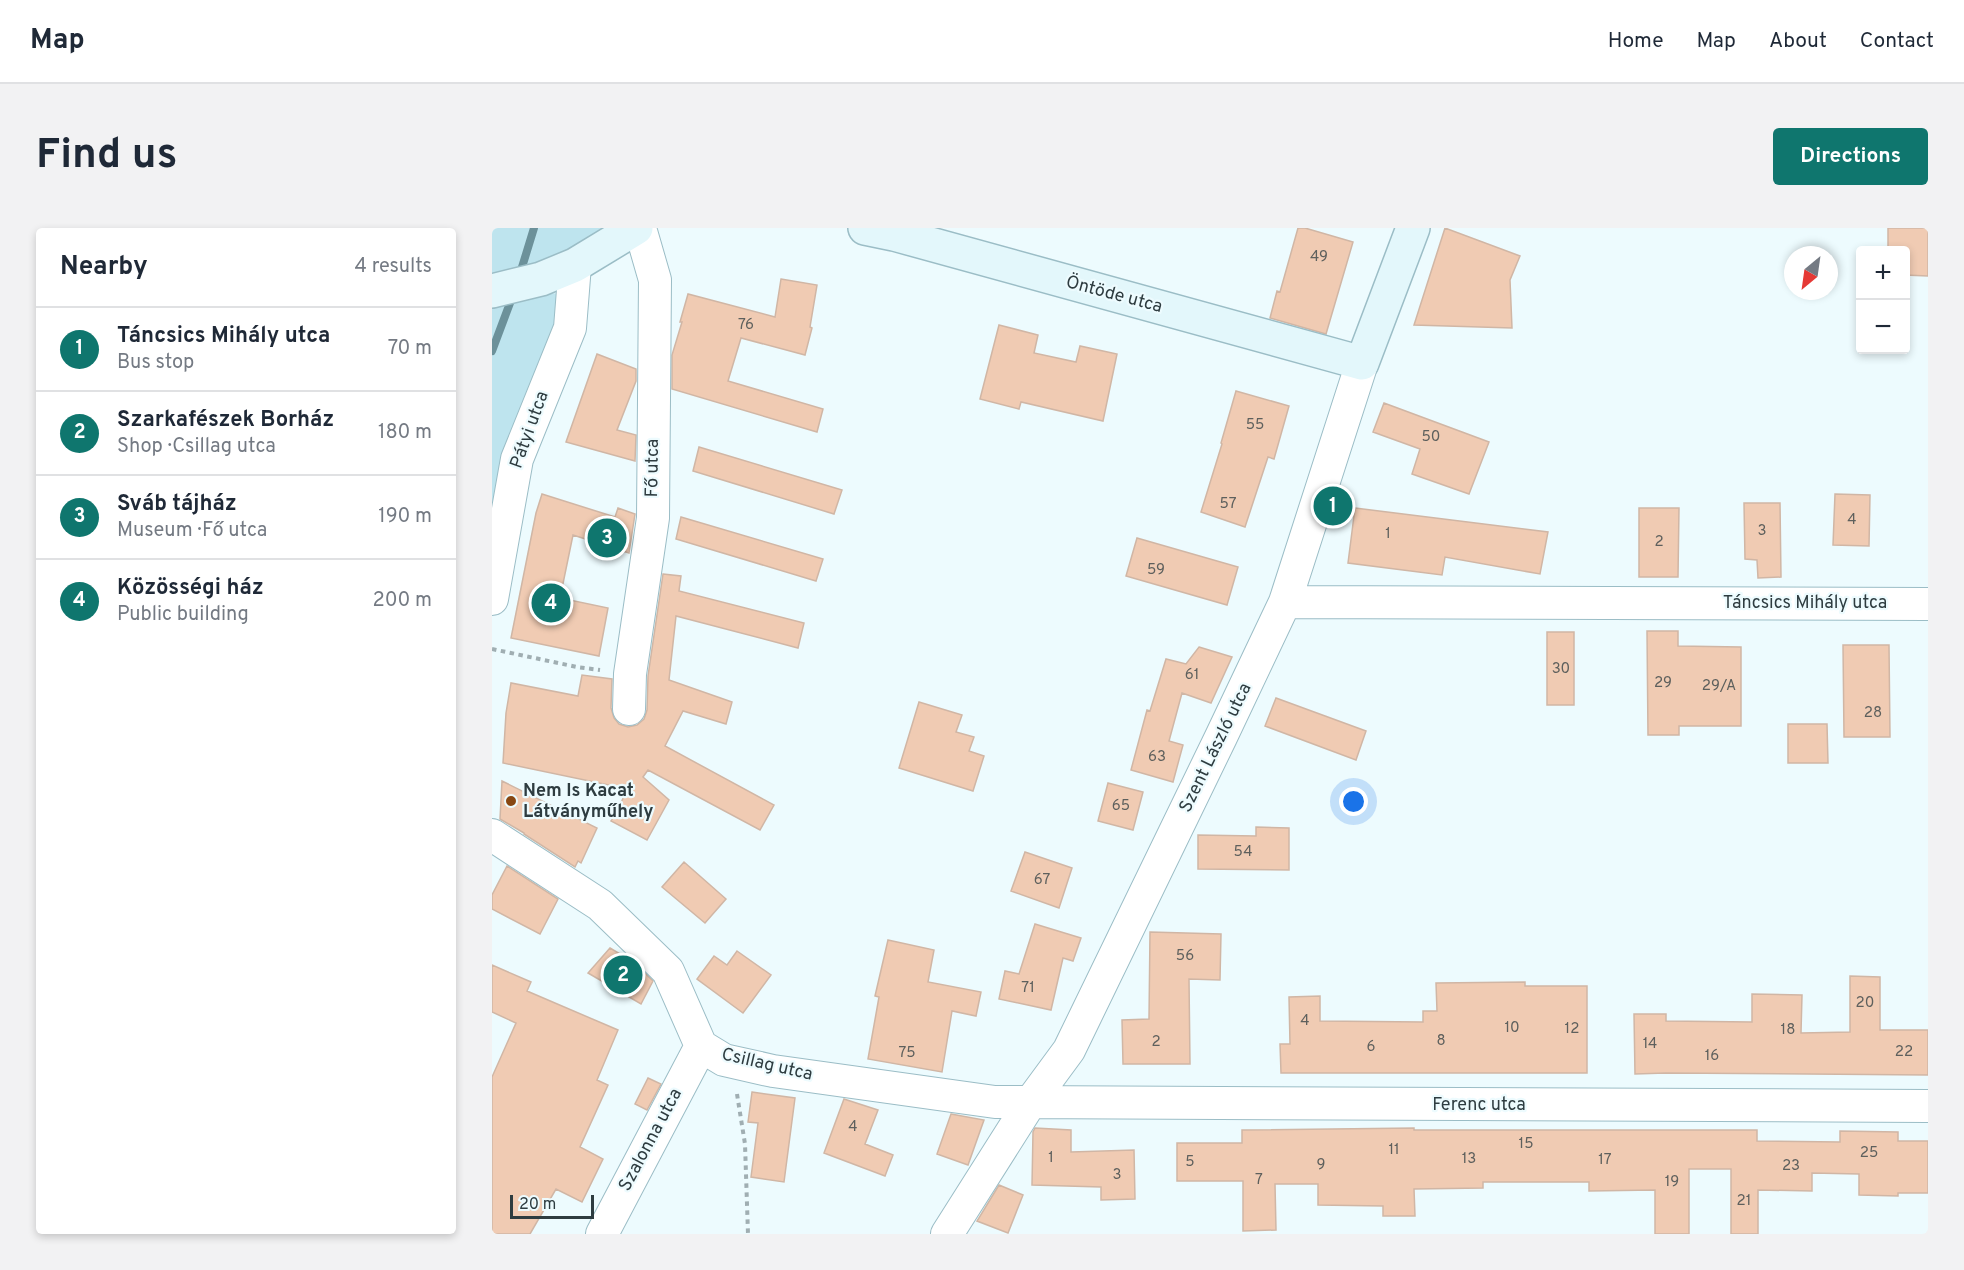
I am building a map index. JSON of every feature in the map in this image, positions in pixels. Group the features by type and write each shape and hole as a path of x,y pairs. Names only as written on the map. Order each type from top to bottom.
{"street":[{"path":"492,291 542,279 575,265 636,228"},
{"name":"Fő utca","path":"629,709 630,674 653,518 655,280 640,228"},
{"name":"Öntöde utca","path":"865,228 894,234 1362,363"},
{"name":"Szent László utca","path":"947,1234 1030,1103 1069,1050 1285,602 1362,363 1413,228"},
{"name":"Pátyi utca","path":"492,599 517,459 570,327 575,265"},
{"name":"Táncsics Mihály utca","path":"1285,602 1928,604"},
{"name":"Csillag utca","path":"492,835 600,905 668,971 712,1053 772,1071 995,1102 1030,1103"},
{"name":"Szalonna utca","path":"602,1234 712,1053"},
{"name":"Ferenc utca","path":"1030,1103 1928,1106"}],"path":[{"path":"492,649 577,667 630,674"},
{"path":"712,1053 736,1090 745,1144 748,1234"}],"shaded area":[{"path":"492,228 635,228 492,291"},
{"path":"573,292 492,603 492,298"}],"building":[{"path":"1298,228 1353,242 1326,334 1270,318 1277,291 1280,292"},
{"path":"1445,228 1520,256 1510,280 1512,328 1414,325"},
{"path":"1888,228 1928,228 1928,276 1910,275 1910,246 1888,246"},
{"path":"781,279 817,285 810,327 812,328 805,355 741,338 728,381 823,409 817,432 672,389 672,355 688,294 775,317"},
{"path":"999,325 1038,335 1034,353 1076,362 1080,346 1117,354 1103,421 1021,402 1019,409 980,399"},
{"path":"597,354 636,369 636,381 617,430 636,435 635,461 566,442"},
{"path":"1236,391 1289,406 1274,459 1268,457 1245,527 1201,512"},
{"path":"1384,403 1489,442 1469,494 1412,474 1420,449 1373,432"},
{"path":"699,447 842,490 834,514 693,471"},
{"path":"542,494 615,517 618,508 635,514 629,553 573,535 560,598 608,608 599,656 511,638 536,513"},
{"path":"1835,494 1870,495 1869,546 1833,545"},
{"path":"1744,503 1780,503 1781,577 1758,578 1757,560 1745,559"},
{"path":"1355,508 1548,532 1540,574 1445,557 1442,575 1348,563"},
{"path":"1639,508 1679,508 1678,577 1639,577"},
{"path":"681,517 823,559 816,581 676,539"},
{"path":"1137,538 1238,567 1227,605 1126,576"},
{"path":"663,574 681,576 679,591 804,623 798,648 676,616 669,680 732,702 726,724 683,711 665,746 774,805 760,830 648,770 643,777 669,800 647,840 611,821 628,789 503,763 506,713 511,683 578,696 582,675 612,679 611,708 614,718 619,724 628,727 637,725 644,719 647,710 648,676"},
{"path":"1647,631 1678,631 1678,646 1741,647 1741,726 1679,726 1679,735 1648,735"},
{"path":"1547,632 1574,632 1574,705 1547,705"},
{"path":"1843,645 1889,645 1890,737 1844,737"},
{"path":"1199,647 1232,657 1211,703 1182,693 1169,741 1183,745 1173,782 1131,770 1147,710 1150,711 1166,659 1186,664"},
{"path":"1276,698 1366,731 1356,760 1265,726"},
{"path":"919,702 962,715 956,732 974,737 969,751 984,756 973,791 899,768"},
{"path":"1788,724 1827,724 1828,763 1788,763"},
{"path":"502,781 597,828 581,863 578,861 575,867 500,819"},
{"path":"1108,783 1143,792 1133,830 1098,821"},
{"path":"1256,827 1289,828 1289,870 1198,869 1198,835 1256,836"},
{"path":"1025,852 1072,868 1059,908 1011,891"},
{"path":"684,862 726,899 705,923 662,887"},
{"path":"507,866 558,899 540,934 492,909 492,895"},
{"path":"1035,924 1081,938 1073,961 1063,958 1051,1010 999,999 1005,971 1019,974"},
{"path":"1150,932 1221,934 1220,980 1189,979 1190,1064 1123,1064 1122,1020 1149,1019"},
{"path":"888,940 934,950 928,982 981,992 976,1016 952,1011 942,1072 868,1059 879,997 875,996"},
{"path":"610,948 632,961 653,981 641,1004 588,973"},
{"path":"737,951 771,975 743,1013 697,979 714,956 727,965"},
{"path":"492,965 531,982 527,991 618,1030 597,1080 608,1085 580,1147 603,1159 582,1202 556,1189 530,1234 492,1234 492,1077 516,1023 492,1012"},
{"path":"1850,976 1880,977 1880,1030 1928,1030 1928,1075 1635,1074 1634,1014 1666,1014 1666,1021 1752,1022 1752,994 1802,995 1801,1033 1850,1032"},
{"path":"1525,982 1525,986 1587,986 1587,1073 1281,1073 1280,1044 1290,1044 1289,997 1320,996 1320,1021 1423,1022 1423,1011 1437,1011 1436,983"},
{"path":"648,1078 661,1084 647,1110 635,1104"},
{"path":"752,1092 795,1098 784,1182 751,1177 758,1123 748,1122"},
{"path":"844,1099 878,1110 865,1144 893,1155 885,1176 824,1153"},
{"path":"951,1114 984,1120 968,1165 937,1154"},
{"path":"1035,1128 1071,1130 1071,1152 1134,1150 1135,1199 1101,1200 1101,1187 1032,1185"},
{"path":"1414,1128 1414,1130 1757,1130 1757,1141 1840,1142 1840,1131 1898,1132 1898,1141 1928,1141 1928,1193 1898,1193 1898,1196 1859,1195 1859,1174 1812,1173 1812,1191 1758,1190 1758,1234 1731,1234 1731,1169 1689,1169 1689,1234 1655,1234 1655,1190 1589,1191 1589,1182 1483,1182 1483,1188 1414,1189 1415,1216 1383,1216 1383,1206 1318,1205 1318,1184 1275,1184 1276,1230 1243,1231 1243,1181 1177,1181 1177,1143 1242,1143 1242,1130"},
{"path":"999,1185 1023,1195 1008,1233 977,1221"}],"waterway":[{"path":"519,277 534,228"},
{"path":"492,351 513,295"}],"place":[{"name":"Táncsics Mihály utca","path":"1333,506"},
{"name":"Sváb tájház","path":"607,538"},
{"name":"Közösségi ház","path":"551,603"},
{"name":"Nem Is Kacat Látványműhely","path":"511,801"},
{"name":"Szarkafészek Borház","path":"623,975"}]}
